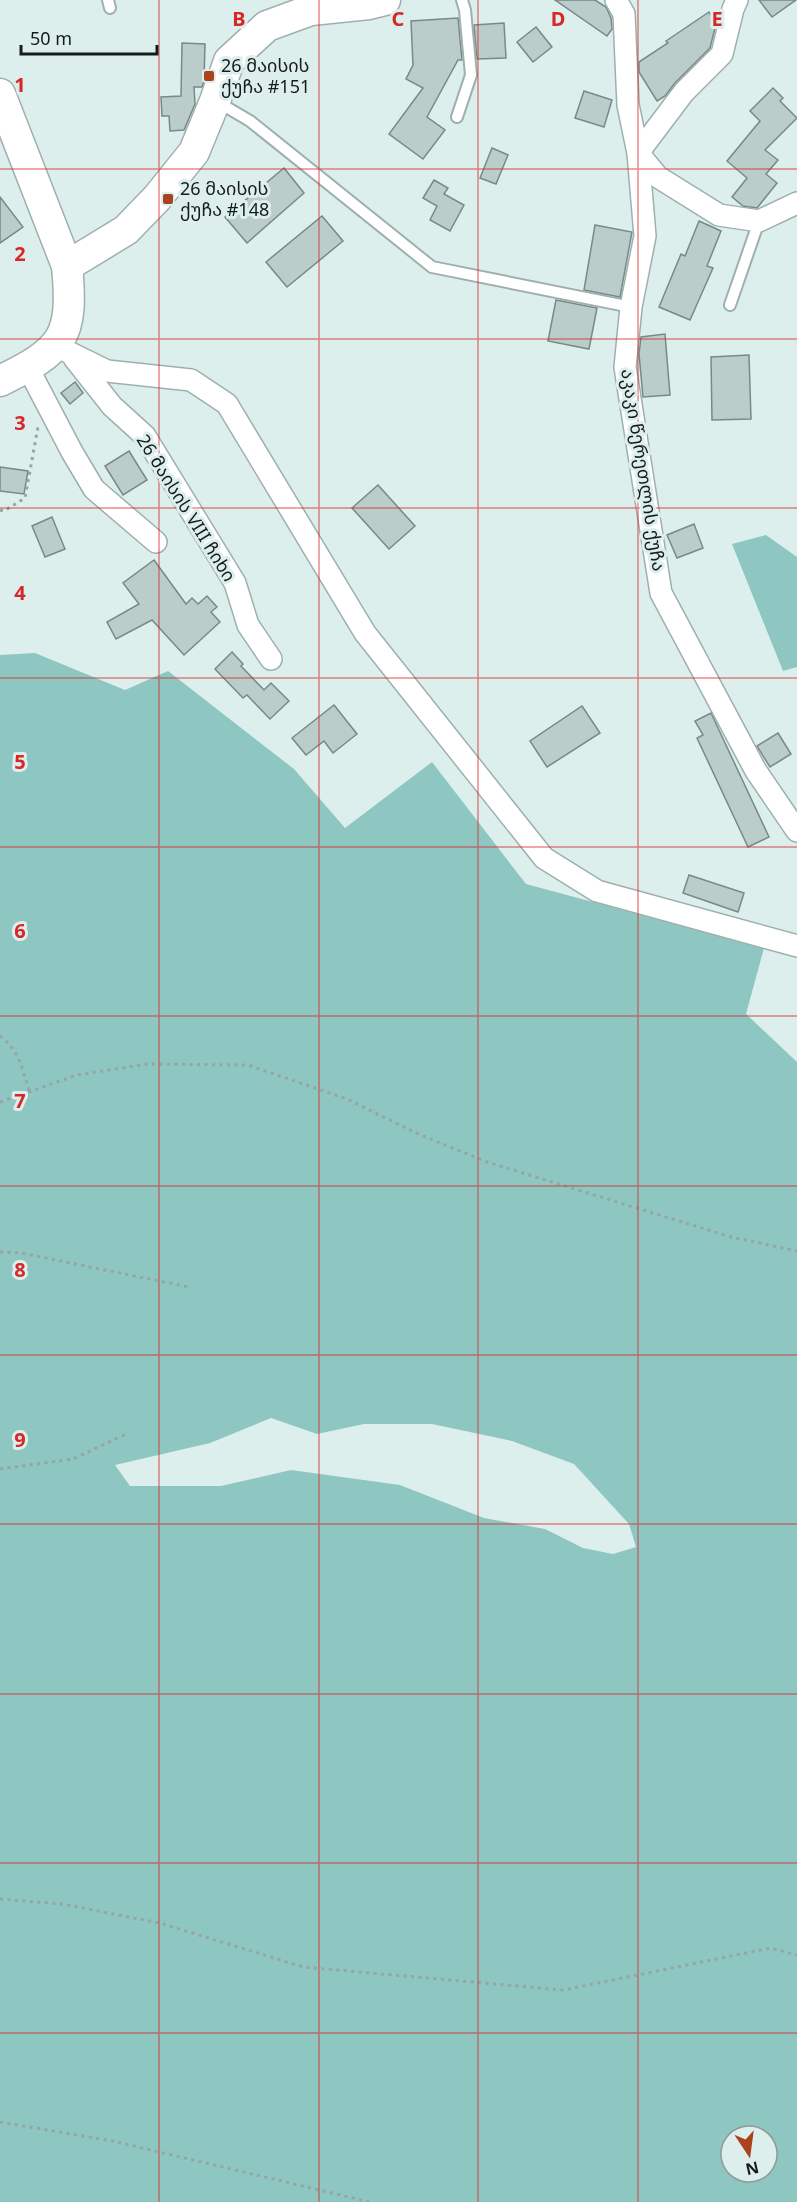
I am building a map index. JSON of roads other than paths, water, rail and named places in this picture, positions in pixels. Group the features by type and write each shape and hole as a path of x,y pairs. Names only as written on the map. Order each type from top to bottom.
{"main road":[{"path":"67,266 126,230 157,198 194,152 229,61 267,26 311,10 369,4 385,0"},
{"path":"0,94 67,266 69,310 66,327 57,346 28,368 0,381"}],"street":[{"name":"აკაკი წერეთლის ქუჩა","path":"616,0 624,14 628,105 638,153 645,236 631,307 625,367 661,593 756,771 797,831"},
{"path":"737,0 722,54 684,92 638,153 658,177 719,215 759,221 797,203"},
{"path":"57,346 107,371 190,380 227,404 365,633 544,858 597,891 797,946"},
{"name":"26 მაისის VIII ჩიხი","path":"57,346 74,358 112,406 144,436 235,583 248,625 271,659"},
{"path":"28,368 94,489 156,542"}],"lane":[{"path":"457,117 471,75 462,0"},
{"path":"215,101 250,121 432,267 631,307"},
{"path":"730,305 759,221"}],"place":[{"name":"26 მაისის ქუჩა #151","path":"209,76"},
{"name":"26 მაისის ქუჩა #148","path":"168,199"}]}
